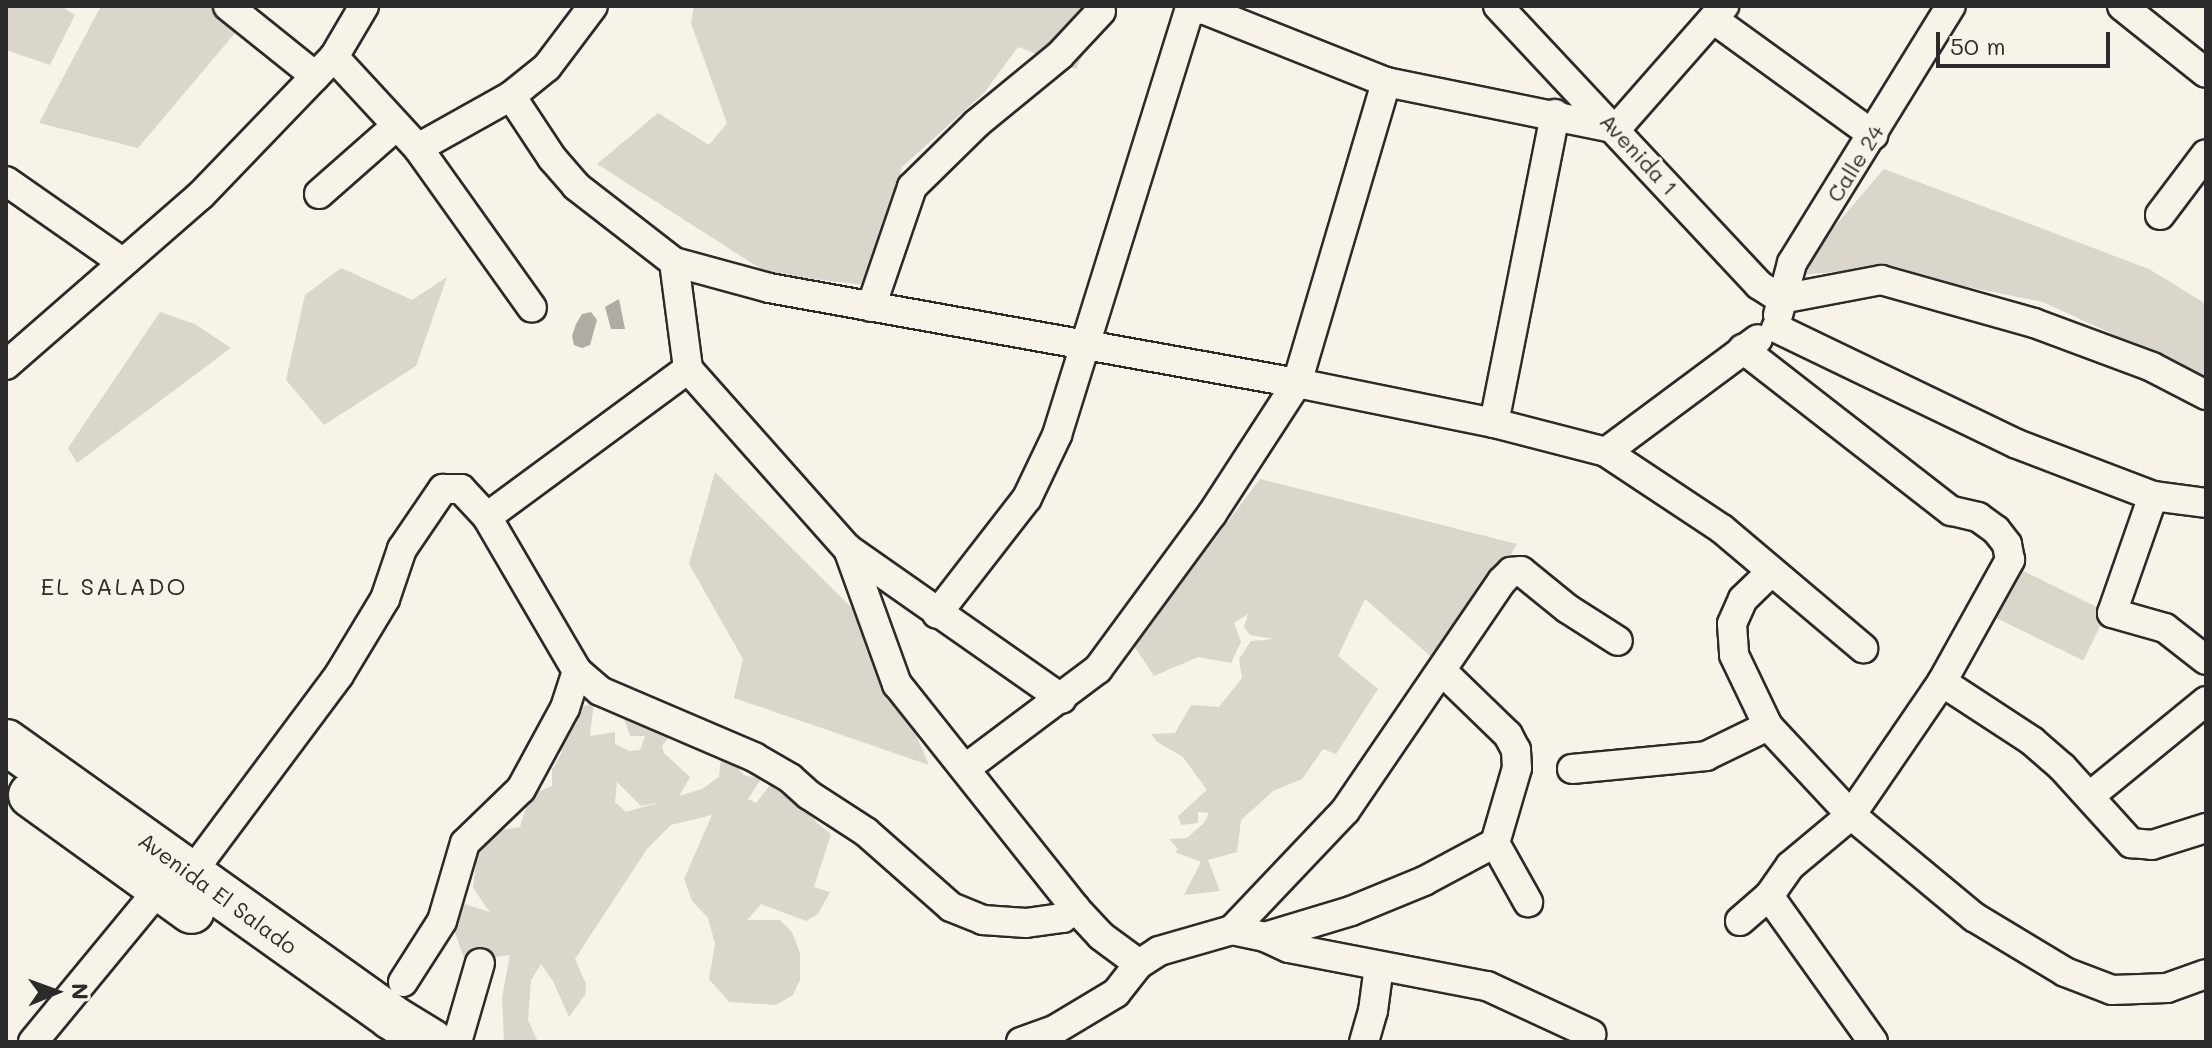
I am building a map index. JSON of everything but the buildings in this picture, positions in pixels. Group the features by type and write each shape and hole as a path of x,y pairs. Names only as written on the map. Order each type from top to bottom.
{"main road":[{"name":"Avenida El Salado","path":"6,742 149,842 175,881 378,1042"},
{"name":"Avenida El Salado","path":"6,777 432,1042"}],"street":[{"path":"228,6 325,66 418,148 532,308"},
{"path":"6,365 201,195 325,66 364,6"},
{"path":"418,148 511,96 547,67 593,6"},
{"name":"Calle 24","path":"1776,328 1792,263 1951,6"},
{"path":"2122,6 2206,73"},
{"path":"937,614 1027,498 1057,435 1190,9 1205,10 1386,82 1555,114 1616,129 1718,12 1873,135"},
{"path":"871,307 912,187 976,124 1060,55 1101,11"},
{"name":"Avenida 1","path":"1511,11 1759,285 1781,299"},
{"path":"966,768 1098,669 1212,514 1297,383 1386,82"},
{"path":"511,96 552,158 576,186 674,262 769,288 1297,383 1494,423 1606,452 1722,529 1863,648"},
{"path":"1494,423 1555,114"},
{"path":"319,194 395,127"},
{"path":"2160,215 2206,154"},
{"path":"6,181 122,262"},
{"path":"674,262 688,369 848,549 1062,699"},
{"path":"1781,299 1881,280 2034,323 2152,367 2206,395"},
{"path":"1606,452 1743,349 1776,328 2017,444 2153,496 2206,503"},
{"path":"1740,921 1769,896 1790,866 1851,815 1942,682 2010,560 2007,544 1996,530 1978,517 1951,511 1743,349"},
{"path":"487,517 688,369"},
{"path":"33,1042 175,881 339,675 385,599 402,549 443,489 461,489 487,517 577,671 600,691 754,757 790,778 809,795 866,832 951,907 983,920 1026,923 1063,918 1075,908"},
{"path":"2153,496 2112,613 2165,628 2206,660"},
{"path":"848,549 897,684 1075,908 1101,936 1139,964"},
{"path":"1232,930 1345,811 1511,572 1521,571 1568,609 1618,641"},
{"path":"1771,572 1743,599 1732,624 1734,655 1768,726 1851,815 1974,917 2065,972 2112,990 2167,988 2206,974"},
{"path":"403,982 442,921 465,843 521,789 565,708 577,671"},
{"path":"1265,937 1351,911 1424,881 1495,843 1517,768 1516,750 1508,735 1442,671"},
{"path":"1942,682 2032,741 2090,796 2131,843 2152,845 2206,828"},
{"path":"2090,796 2206,701"},
{"path":"1572,769 1706,756 1768,726"},
{"path":"1495,843 1528,902"},
{"path":"1769,896 1873,1042"},
{"path":"1021,1042 1056,1029 1116,993 1139,964 1159,951 1232,930 1265,937 1289,948 1487,986 1591,1034"},
{"path":"457,1042 480,963"},
{"path":"1364,1042 1373,1011 1379,966"}],"shaded area":[{"path":"6,6 61,6 75,15 50,65 6,50"},
{"path":"101,6 258,6 138,148 39,123"},
{"path":"694,6 1106,6 1076,69 1018,47 984,93 902,167 865,285 769,274 597,164 658,113 709,145 727,123 691,23"},
{"path":"1884,169 2149,269 2206,304 2206,377 2043,302 1874,268 1792,276"},
{"path":"341,268 412,300 447,277 416,366 324,425 286,380 305,295"},
{"path":"619,299 625,329 611,329 605,307"},
{"path":"160,312 195,324 231,348 77,463 68,448"},
{"path":"591,312 597,320 590,345 582,348 574,345 572,336 576,324 582,314"},
{"path":"715,472 869,625 929,765 734,698 743,659 689,564"},
{"path":"1260,479 1517,544 1444,668 1365,599 1338,656 1378,689 1336,754 1323,749 1302,779 1273,791 1241,820 1237,852 1208,860 1220,891 1184,895 1201,862 1175,852 1178,849 1169,839 1187,838 1205,822 1209,813 1198,812 1198,823 1181,825 1178,816 1207,790 1183,757 1157,742 1151,734 1175,733 1191,705 1219,707 1242,678 1239,659 1251,641 1274,639 1250,635 1244,627 1248,614 1234,623 1241,642 1231,663 1198,657 1154,676 1134,646"},
{"path":"2019,569 2107,612 2083,660 1995,618"},
{"path":"594,702 590,736 615,732 615,744 629,751 640,750 645,736 630,736 620,707 672,733 662,746 664,753 690,777 679,796 702,789 719,777 722,749 744,775 761,779 748,799 756,803 773,781 798,791 792,801 807,810 831,834 814,887 830,892 818,914 806,921 761,904 747,920 780,920 792,932 800,953 800,980 793,995 776,1005 729,1002 709,979 715,944 708,918 692,901 684,879 712,815 671,825 647,849 575,959 586,984 585,995 569,1017 553,981 541,964 531,980 528,1020 538,1042 504,1042 502,998 510,955 465,961 451,921 461,903 490,912 473,888 478,846 488,832 520,827 530,795 552,786 552,770 562,752 553,732 580,708","holes":["617,782 641,806 661,802 626,812 615,802"]}],"district":[{"name":"EL SALADO","path":"114,586"}]}
